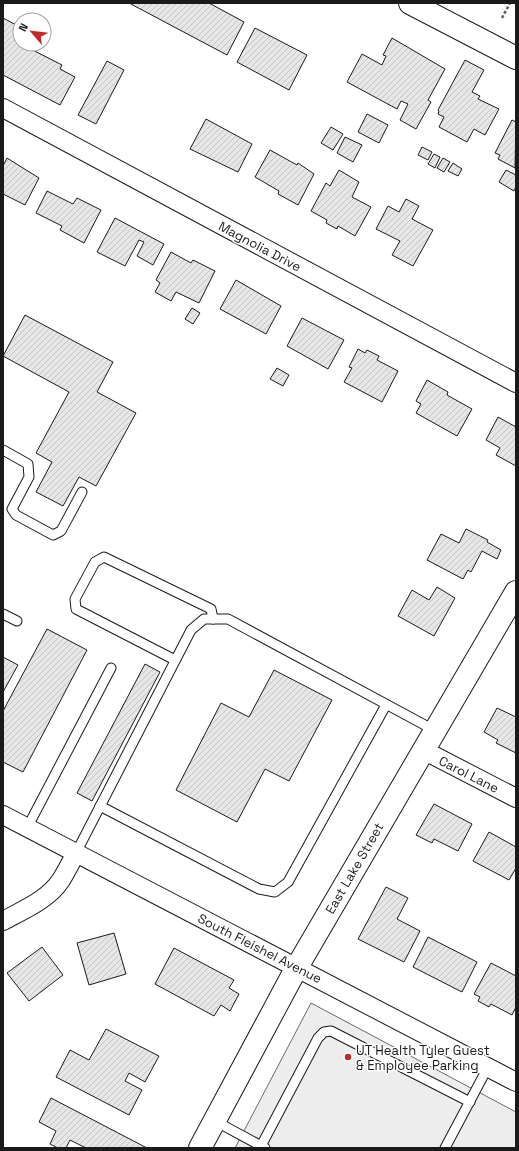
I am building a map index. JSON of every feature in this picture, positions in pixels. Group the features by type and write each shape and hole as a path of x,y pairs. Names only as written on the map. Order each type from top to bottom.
{"street":[{"path":"410,3 516,58"},
{"name":"Magnolia Drive","path":"3,108 516,383"},
{"name":"East Lake Street","path":"200,1148 297,967 434,730 516,592"},
{"name":"Carol Lane","path":"423,750 516,798"},
{"name":"South Fleishel Avenue","path":"3,815 516,1082"},
{"path":"3,920 32,905 52,890 60,881 76,853"}],"lane":[{"path":"3,450 28,464 29,477 12,509 16,515 54,535 61,531 82,492"},
{"path":"175,660 76,609 75,599 95,562 104,557 211,609 213,620"},
{"path":"3,614 17,621"},
{"path":"76,853 191,630 204,619 228,619 434,730"},
{"path":"27,828 111,668"},
{"path":"100,806 260,890 275,892 288,882 386,705"},
{"path":"215,1121 263,1147 318,1038 324,1032 331,1030 470,1102"},
{"path":"445,1148 488,1067"}],"path":[{"path":"502,18 510,3"}],"shaded area":[{"name":"UT Health Tyler Guest & Employee Parking","path":"311,1003 516,1112 516,1148 235,1148"}],"building":[{"path":"129,3 209,3 244,22 227,55"},
{"path":"3,18 12,23 12,52 37,52 62,65 60,69 75,77 60,105 3,75"},
{"path":"255,28 307,55 289,90 237,62"},
{"path":"392,38 445,69 428,100 431,102 416,129 400,120 408,104 401,101 397,109 347,82 362,54 382,65 386,56 383,55"},
{"path":"465,60 484,70 472,92 480,96 478,99 499,109 485,135 474,129 467,142 439,127 444,117 438,114 438,110"},
{"path":"107,61 124,70 96,124 78,115"},
{"path":"367,114 388,125 379,143 358,132"},
{"path":"206,119 252,144 238,172 190,149"},
{"path":"512,120 516,122 515,168 498,159 500,155 495,153"},
{"path":"331,127 343,134 333,150 321,143"},
{"path":"345,137 362,145 353,162 337,153"},
{"path":"422,147 432,152 428,160 418,155"},
{"path":"270,150 297,165 298,163 314,174 298,205 278,194 279,191 255,177"},
{"path":"434,154 440,157 435,168 428,164"},
{"path":"7,158 39,178 25,205 3,194 3,166"},
{"path":"443,158 450,162 444,172 437,168"},
{"path":"453,163 462,169 458,176 448,171"},
{"path":"339,170 359,182 352,197 371,207 355,236 338,226 337,229 326,223 327,220 311,211 326,183 330,186"},
{"path":"506,170 516,175 516,187 514,191 499,182"},
{"path":"47,191 73,204 77,198 101,210 84,243 60,230 62,226 36,213"},
{"path":"406,199 419,206 412,219 433,230 413,266 392,255 400,241 376,229 388,206 399,212"},
{"path":"115,218 164,244 153,265 137,256 144,242 139,240 125,266 97,252"},
{"path":"171,252 191,263 193,260 215,271 199,303 176,292 171,301 155,292 160,283 156,280"},
{"path":"236,280 281,306 266,334 220,309"},
{"path":"192,308 200,313 193,324 185,319"},
{"path":"25,315 113,362 97,392 136,413 96,486 79,477 63,506 36,492 52,462 36,453 69,392 3,356"},
{"path":"302,318 344,340 328,369 287,346"},
{"path":"358,349 365,353 367,350 379,356 377,360 398,371 382,402 344,382 352,368 349,367"},
{"path":"277,368 289,375 283,386 270,379"},
{"path":"427,380 448,392 447,395 472,409 457,436 416,413 421,404 416,401"},
{"path":"498,417 516,427 516,466 496,455 500,448 486,440"},
{"path":"466,529 488,540 487,542 501,550 497,559 482,551 471,572 468,570 463,579 427,560 441,534 459,543"},
{"path":"437,587 455,598 434,636 398,616 412,590 429,600"},
{"path":"47,629 87,650 23,772 3,762 3,711"},
{"path":"3,657 18,665 3,692"},
{"path":"145,664 160,672 92,801 77,793"},
{"path":"274,670 332,700 289,781 265,769 237,822 176,790 221,703 249,717"},
{"path":"497,708 516,717 516,753 496,743 498,740 484,732"},
{"path":"434,804 472,824 458,851 434,839 432,843 416,835"},
{"path":"489,832 516,847 516,868 509,880 473,861"},
{"path":"386,887 408,898 397,919 420,931 404,962 358,939"},
{"path":"114,933 126,974 89,985 77,943"},
{"path":"428,937 477,962 462,992 413,967"},
{"path":"42,947 63,975 29,1001 7,973"},
{"path":"174,948 234,980 229,988 239,994 230,1011 221,1005 214,1016 155,984"},
{"path":"491,963 516,976 516,1007 512,1015 491,1004 489,1007 478,1001 480,997 474,994"},
{"path":"106,1029 159,1056 145,1082 129,1073 125,1081 142,1090 129,1115 56,1077 70,1050 89,1060"},
{"path":"51,1098 147,1148 86,1148 70,1140 66,1148 58,1148 50,1144 56,1131 39,1122"}],"place":[{"name":"UT Health Tyler Guest & Employee Parking","path":"348,1057"}]}
